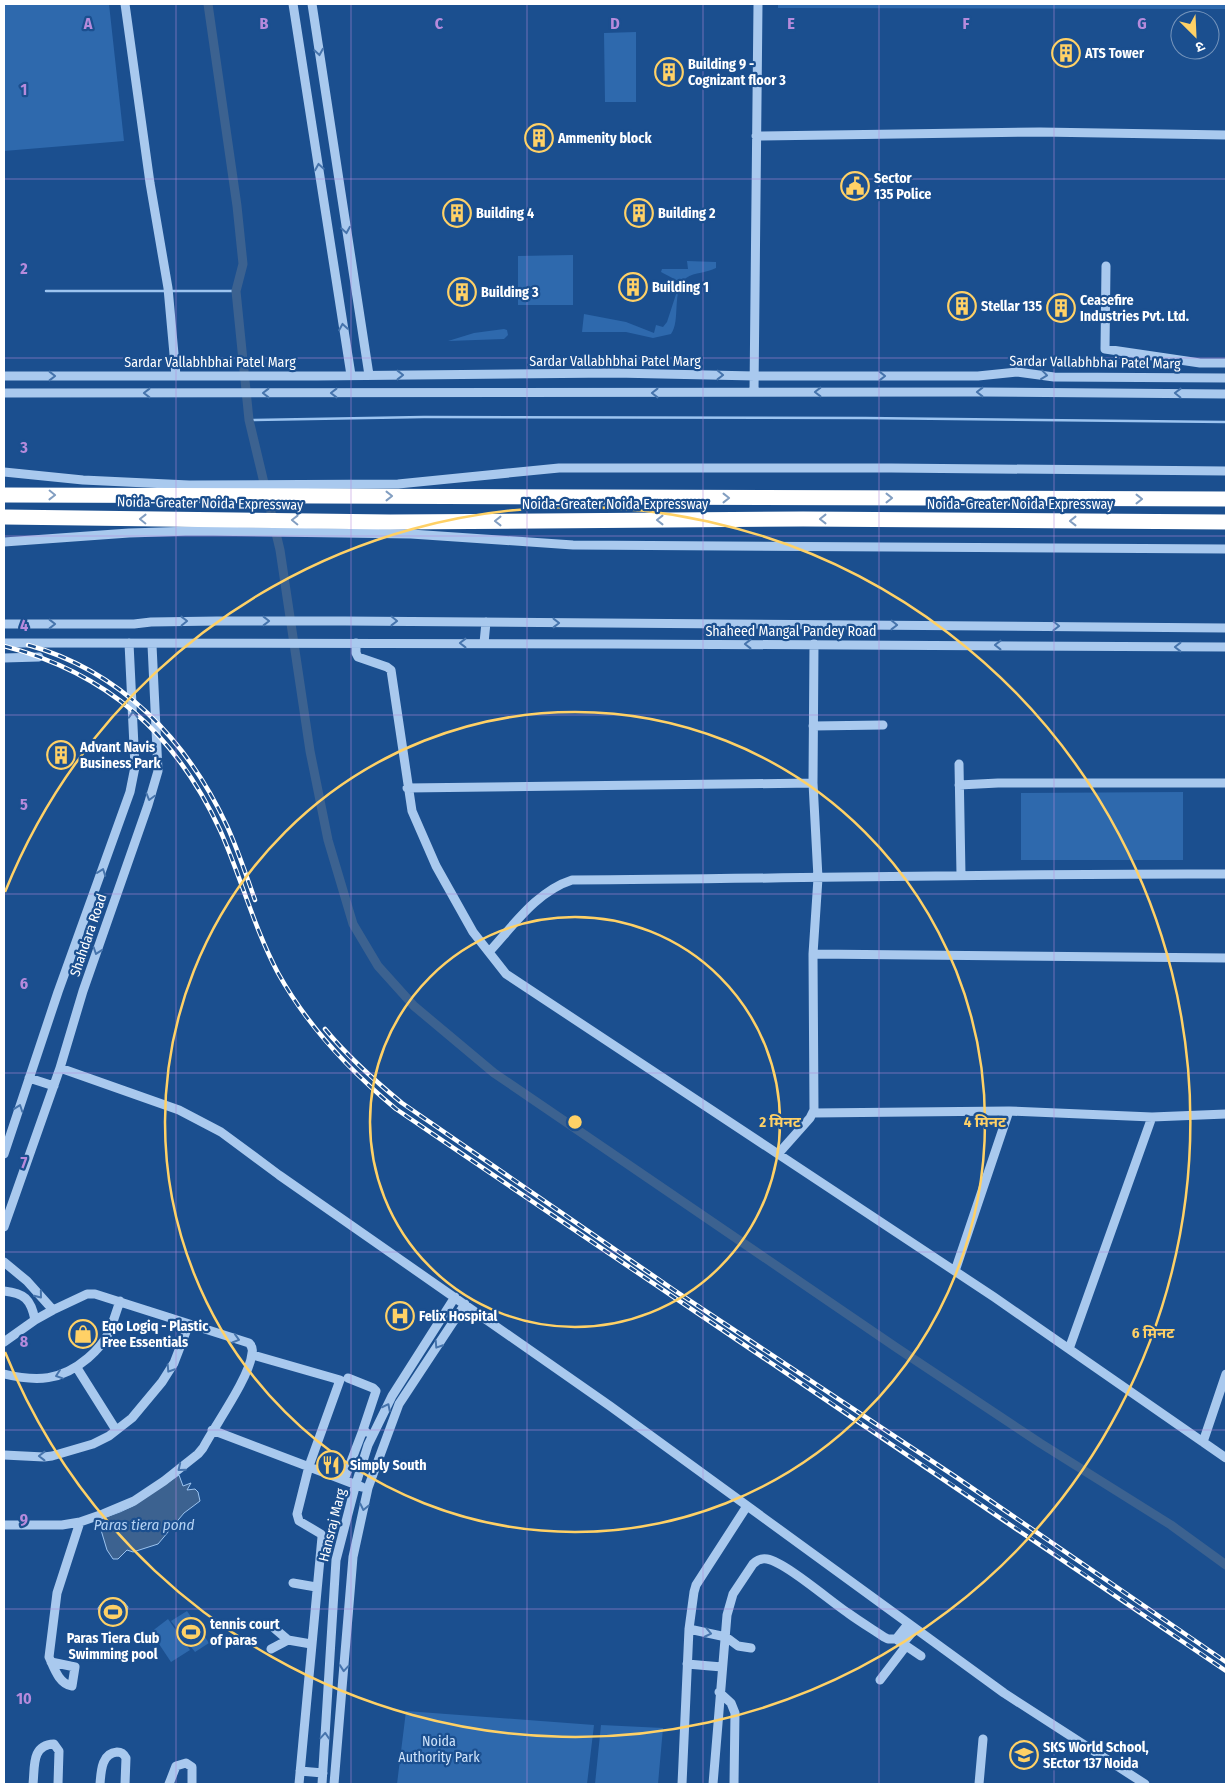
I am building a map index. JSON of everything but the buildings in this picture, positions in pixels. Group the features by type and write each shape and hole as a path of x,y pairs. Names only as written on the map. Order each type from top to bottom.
{"highway":[{"name":"Noida-Greater Noida Expressway","path":"4,495 339,490 1226,499"},
{"name":"Noida-Greater Noida Expressway","path":"4,517 192,525 345,527 803,519 1226,522"}],"street":[{"path":"125,4 150,183 168,288 178,376"},
{"path":"294,4 351,375"},
{"path":"312,4 369,375"},
{"path":"754,392 758,4"},
{"path":"756,136 1040,132 1226,135"},
{"path":"1106,266 1106,349 1200,363 1226,363"},
{"name":"Sardar Vallabhbhai Patel Marg","path":"4,376 615,374 978,376 1017,372 1054,377 1226,378"},
{"path":"4,393 990,392 1226,394"},
{"path":"339,490 559,468 1226,471"},
{"path":"4,472 189,491"},
{"path":"4,542 129,533 192,525"},
{"path":"345,527 574,545 1226,549"},
{"path":"4,624 134,624 217,620 345,620 1226,628"},
{"path":"484,643 486,622"},
{"name":"Shahdara Road","path":"4,1154 58,992 130,792 135,768 129,643"},
{"path":"352,643 356,656 391,670 407,788 412,811 436,866 473,932 506,974 955,1271 1226,1458"},
{"name":"Shaheed Mangal Pandey Road","path":"4,644 484,643 1226,647"},
{"name":"Shahdara Road","path":"4,1227 54,1086 83,991 148,805 158,771 152,644"},
{"path":"778,1154 813,1113 813,954 818,878 813,783 814,644"},
{"path":"4,658 40,657"},
{"path":"813,726 883,725"},
{"path":"959,764 960,874"},
{"path":"407,788 813,783"},
{"path":"959,785 998,783 1226,783"},
{"path":"488,952 536,901 558,884 572,880 818,878 960,874 1226,874"},
{"path":"813,954 1226,958"},
{"path":"60,1068 179,1110 214,1128 610,1406 1004,1693 1144,1784"},
{"path":"29,1078 54,1086"},
{"path":"813,1113 1009,1111 1152,1117 1226,1114"},
{"path":"955,1271 1009,1111"},
{"path":"1068,1349 1152,1117"},
{"path":"4,1262 27,1281 53,1310"},
{"path":"4,1290 22,1294 28,1300 36,1320"},
{"path":"4,1342 53,1310 91,1293 249,1342 252,1345 252,1355 241,1384 198,1454 164,1481 134,1501 80,1522 62,1525 4,1525"},
{"name":"Hansraj Marg","path":"322,1784 336,1560 356,1485 368,1445 392,1396 455,1298"},
{"path":"4,1374 46,1379 59,1376 77,1368 104,1342 120,1301"},
{"name":"Hansraj Marg","path":"334,1784 353,1557 368,1488 400,1404 465,1304"},
{"path":"4,1454 44,1458 93,1444 116,1430 139,1411 162,1382 174,1363 190,1324"},
{"path":"252,1355 340,1380 309,1466 297,1514 298,1521 322,1535 299,1784 303,1784"},
{"path":"77,1368 116,1430"},
{"path":"1204,1442 1226,1374"},
{"path":"344,1480 376,1390 348,1378"},
{"path":"212,1430 368,1488"},
{"path":"362,1430 374,1434"},
{"path":"682,1784 689,1629 694,1592 696,1585 747,1506"},
{"path":"51,1662 49,1657 57,1593 80,1522"},
{"path":"712,1784 727,1615 733,1594 757,1560 772,1560 800,1577 849,1614 884,1637 902,1642 921,1656"},
{"path":"292,1583 316,1587"},
{"path":"880,1680 912,1626"},
{"path":"274,1628 288,1640 311,1644"},
{"path":"689,1629 726,1637 738,1646 751,1648"},
{"path":"272,1649 288,1640"},
{"path":"687,1664 722,1667"},
{"path":"719,1692 732,1703 735,1713 734,1784"},
{"path":"979,1784 983,1740"},
{"path":"33,1784 38,1752 44,1746 54,1744 60,1750 58,1784"},
{"path":"100,1784 104,1761 109,1754 116,1752 120,1752 126,1758 125,1784"},
{"path":"168,1784 176,1766 186,1763 192,1767 192,1784"},
{"path":"300,1771 322,1773"}],"green space":[{"path":"4,4 109,4 124,141 4,151"},
{"path":"778,4 1226,4 1226,9 778,8"},
{"path":"636,32 636,102 605,102 604,33"},
{"path":"573,255 573,305 518,305 518,256"},
{"path":"687,261 716,262 716,268 690,276 681,283 677,298 674,328 671,334 653,338 626,332 582,332 584,314 626,322 654,333 656,325 663,327 667,322 680,282 661,272 662,269 688,269"},
{"path":"507,330 508,335 504,339 448,341 474,333"},
{"path":"1183,792 1183,860 1021,860 1021,793"},
{"name":"tennis court of paras","path":"187,1611 209,1643 195,1652 171,1621"},
{"path":"168,1619 190,1650 171,1662 151,1632"},
{"name":"Noida Authority Park","path":"406,1711 594,1725 587,1784 397,1784"},
{"path":"601,1725 663,1728 658,1784 595,1784"}],"water":[{"name":"Paras tiera pond","path":"179,1475 183,1486 191,1483 187,1490 195,1489 198,1492 200,1501 184,1513 158,1544 133,1552 127,1550 118,1559 113,1559 107,1550 98,1520 133,1506"},
{"name":"Paras Tiera Club Swimming pool","path":"105,1602 112,1605 124,1602 128,1607 125,1618 118,1623 104,1620 100,1616 98,1608"}],"waterway":[{"path":"208,4 237,206 243,264 236,291 249,420 280,550 310,751 328,840 353,924 378,966 414,1006 494,1073 897,1348 1040,1443 1171,1525 1226,1565"},
{"path":"46,291 165,291"},
{"path":"170,291 236,291"},
{"path":"249,420 424,417 865,418 1226,422"}],"railway":[{"path":"28,645 62,657 93,672 121,691 147,713 171,738 192,765 211,795 231,835 255,900"},
{"path":"4,646 75,672 106,691 134,712 159,736 182,764 202,795 220,830 235,866 269,956 302,1012 346,1063 396,1109 1226,1671"},
{"path":"325,1029 362,1068 402,1103 674,1290 956,1477 1226,1662"}],"place":[{"name":"ATS Tower","path":"1066,53"},
{"name":"Building 9 - Cognizant floor 3","path":"669,72"},
{"name":"Ammenity block","path":"539,138"},
{"name":"Sector 135 Police","path":"855,186"},
{"name":"Building 4","path":"457,213"},
{"name":"Building 2","path":"639,213"},
{"name":"Building 1","path":"633,287"},
{"name":"Building 3","path":"462,292"},
{"name":"Stellar 135","path":"962,306"},
{"name":"Ceasefire Industries Pvt. Ltd.","path":"1061,308"},
{"name":"Advant Navis Business Park","path":"61,755"},
{"name":"Felix Hospital","path":"400,1316"},
{"name":"Eqo Logiq - Plastic Free Essentials","path":"83,1334"},
{"name":"Simply South","path":"331,1465"},
{"name":"Paras Tiera Club Swimming pool","path":"113,1612"},
{"name":"tennis court of paras","path":"191,1632"},
{"name":"SKS World School, SEctor 137 Noida","path":"1024,1755"}]}
